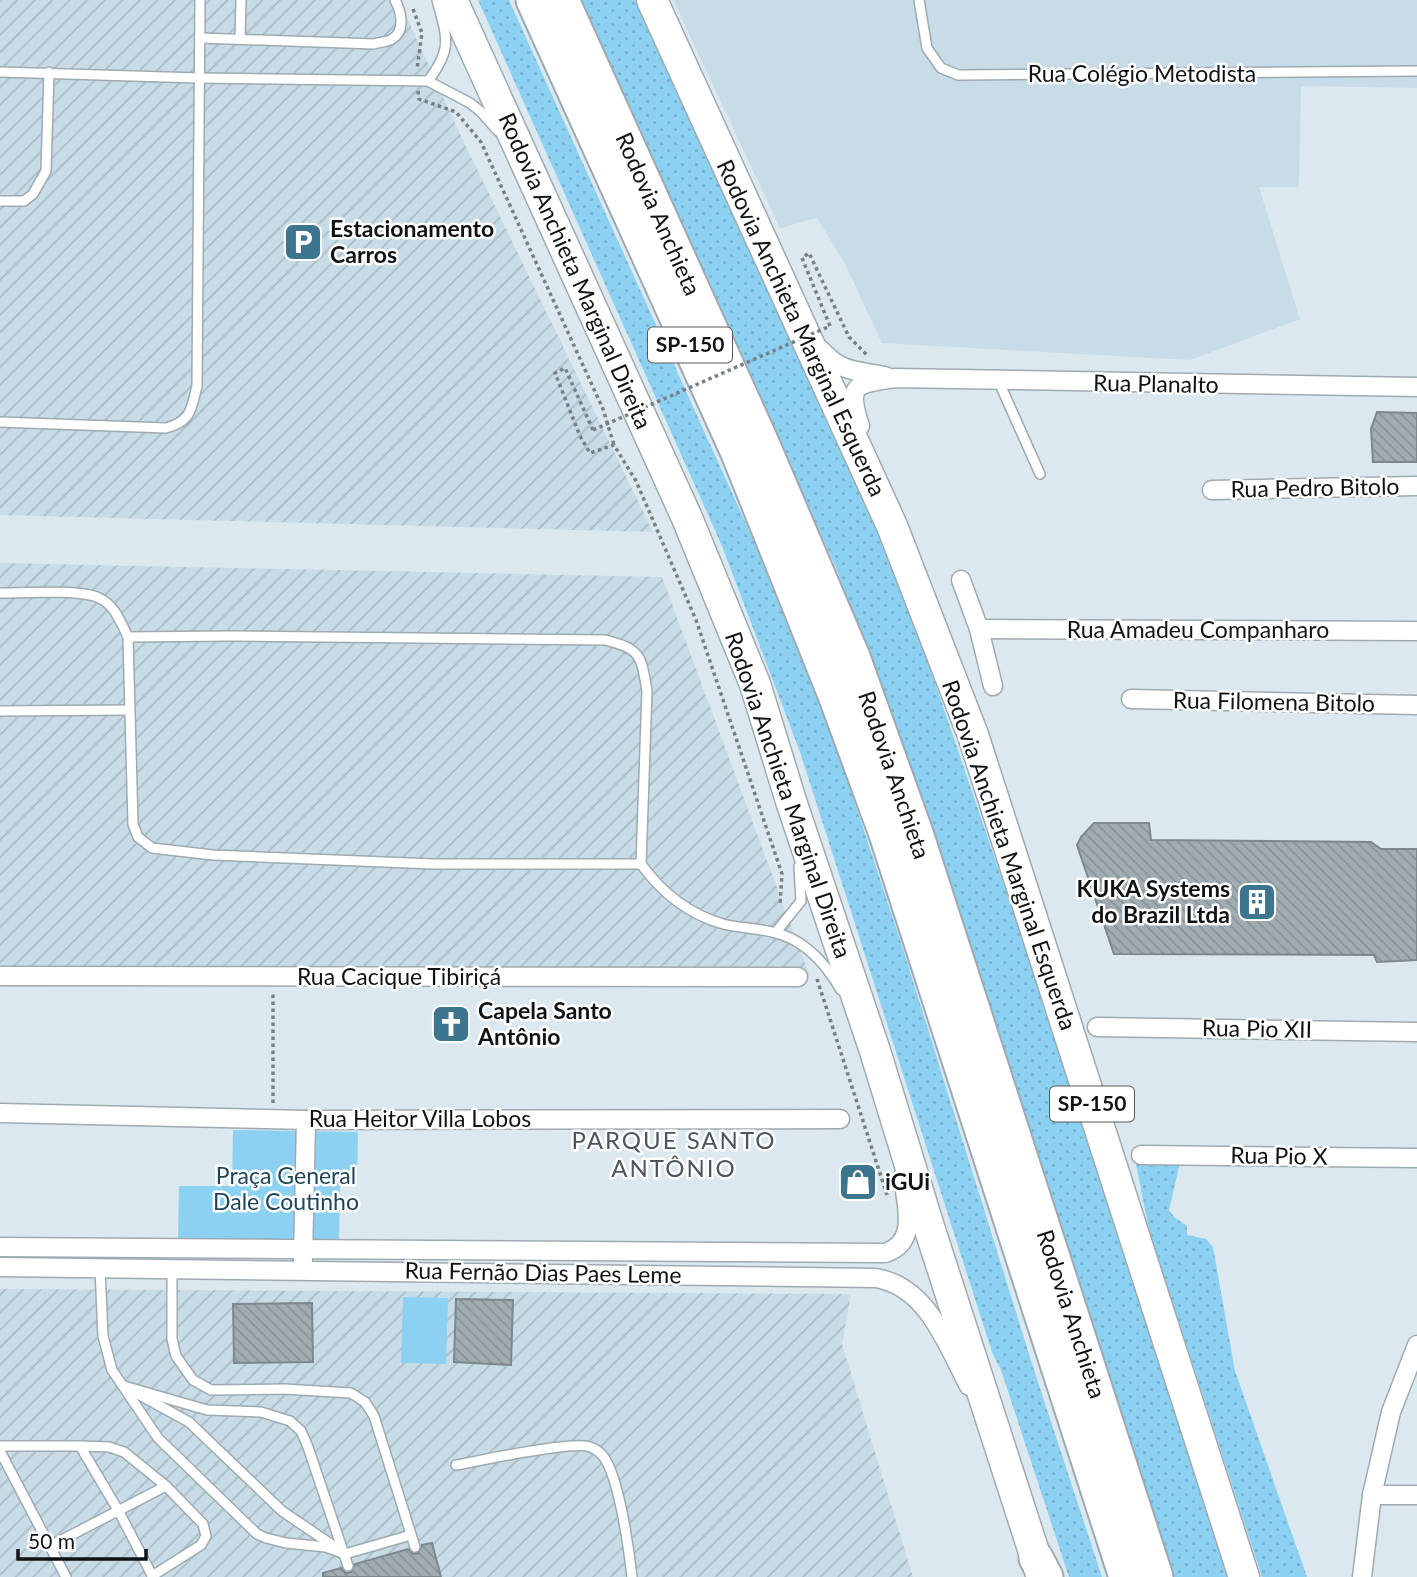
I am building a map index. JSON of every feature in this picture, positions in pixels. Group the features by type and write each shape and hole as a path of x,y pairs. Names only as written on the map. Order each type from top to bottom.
{"highway":[{"name":"Rodovia Anchieta Marginal Direita","path":"452,0 687,518 755,684 1042,1571"},
{"name":"Rodovia Anchieta","path":"533,0 738,453 835,695 886,834 1126,1577"},
{"name":"Rodovia Anchieta","path":"562,0 762,443 853,657 916,833 1156,1577"},
{"name":"Rodovia Anchieta Marginal Esquerda","path":"652,0 892,526 973,735 1244,1577"}],"street":[{"name":"Rua Planalto","path":"791,307 833,363 840,367 895,378"},
{"name":"Rua Planalto","path":"892,526 853,405 858,387 867,382 895,378 1417,387"},
{"name":"Rua Pedro Bitolo","path":"1212,490 1417,486"},
{"path":"961,580 979,629 993,686"},
{"name":"Rua Amadeu Companharo","path":"979,629 1417,631"},
{"name":"Rua Filomena Bitolo","path":"1131,699 1417,705"},
{"name":"Rua Cacique Tibiriçá","path":"0,976 807,976"},
{"name":"Rua Pio XII","path":"1097,1027 1417,1032"},
{"name":"Rua Fernão Dias Paes Leme","path":"0,1247 885,1253 894,1251 903,1242 907,1229 895,1111"},
{"name":"Rua Heitor Villa Lobos","path":"0,1113 306,1120 840,1119"},
{"path":"303,1271 306,1120"},
{"name":"Rua Pio X","path":"1141,1155 1417,1158"},
{"path":"121,1269 122,1248"},
{"name":"Rua Fernão Dias Paes Leme","path":"0,1268 885,1279 909,1291 923,1304 998,1439"},
{"path":"1363,1577 1372,1494 1391,1412 1417,1345"},
{"path":"1372,1494 1417,1495"}],"lane":[{"path":"0,422 166,428 180,424 190,414 197,386 200,0"},
{"path":"240,0 240,39"},
{"path":"200,38 374,44 393,39 401,29 400,10 395,0"},
{"path":"428,81 444,57 447,47 437,0"},
{"name":"Rua Colégio Metodista","path":"919,0 927,48 941,68 958,75 1417,71"},
{"path":"0,72 428,81 480,111 499,132 537,187"},
{"path":"0,201 24,201 33,194 46,171 49,72"},
{"path":"998,380 1040,474"},
{"path":"0,593 79,594 99,598 115,610 128,637 133,824 138,837 152,848 213,855 434,864 641,864"},
{"path":"128,637 577,639 605,640 628,646 642,663 647,691 641,864 654,883 671,899 691,910 722,923 776,932 804,946 833,976 875,1051"},
{"path":"0,711 129,710"},
{"path":"776,932 798,906 802,892 791,802"},
{"path":"100,1269 103,1335 112,1370 158,1438 257,1534 286,1543 326,1547 345,1555 411,1535"},
{"path":"172,1269 172,1339 176,1356 194,1380 211,1390 284,1389 351,1393 365,1402 374,1416 415,1547"},
{"path":"124,1386 207,1410 261,1412 290,1421 301,1431 308,1447 348,1566"},
{"path":"124,1386 189,1422 282,1510 324,1537 345,1555"},
{"path":"66,1577 0,1449 80,1446 109,1447 124,1452 166,1486 203,1524 206,1536 201,1545 152,1576 118,1510 80,1446"},
{"path":"456,1465 562,1447 589,1446 603,1455 612,1474 632,1577"},
{"path":"50,1546 166,1486"}],"path":[{"path":"409,0 421,26 416,64 419,99 456,112 481,142 603,409 614,445 636,481 696,620 782,874 782,896 776,932"},
{"path":"614,445 590,453 580,436 555,373 565,368 593,430 831,326 802,258 809,253 849,337"},
{"path":"807,976 889,1204"},
{"path":"273,977 273,1119"}],"shaded area":[{"path":"0,0 399,0 460,134 653,532 0,515"},
{"path":"673,0 1417,0 1417,88 1301,86 1299,187 1259,187 1300,319 1190,360 882,343 844,262 817,218 780,228"},
{"path":"0,563 662,577 809,974 0,966"},
{"path":"0,1289 851,1294 842,1344 913,1577 0,1577"}],"green space":[{"path":"478,0 509,0 776,590 833,736 1102,1577 1069,1577 1001,1370 992,1352 800,752 722,546"},
{"path":"580,0 639,0 776,309 784,320 857,477 902,586 1040,991 1227,1577 1172,1577 1051,1194 947,879 837,570"},
{"name":"Praça General Dale Coutinho","path":"233,1130 358,1132 357,1176 340,1176 339,1245 178,1242 179,1186 232,1186"},
{"path":"1180,1163 1169,1210 1187,1226 1187,1235 1206,1239 1213,1247 1235,1371 1307,1577 1262,1577 1149,1230 1136,1164"},
{"path":"403,1297 448,1298 446,1364 401,1363"}],"building":[{"path":"1377,412 1417,413 1417,462 1373,462 1371,429"},
{"name":"KUKA Systems do Brazil Ltda","path":"1094,823 1149,823 1151,840 1371,842 1381,849 1417,849 1417,960 1377,962 1374,955 1114,954 1077,845"},
{"name":"Capela Santo Antônio","path":"440,1008 462,1008 462,1040 440,1040"},
{"path":"456,1299 513,1300 511,1365 454,1362"},
{"path":"312,1303 313,1362 234,1363 233,1304"},
{"path":"432,1543 441,1577 323,1577 323,1573 341,1568 346,1573 351,1572 355,1564 408,1549 413,1554 418,1553 422,1545"}],"place":[{"name":"Estacionamento Carros","path":"303,242"},
{"name":"KUKA Systems do Brazil Ltda","path":"1257,902"},
{"name":"Capela Santo Antônio","path":"451,1024"},
{"name":"iGUi","path":"858,1182"}],"district":[{"name":"PARQUE SANTO ANTÔNIO","path":"674,1155"}]}
